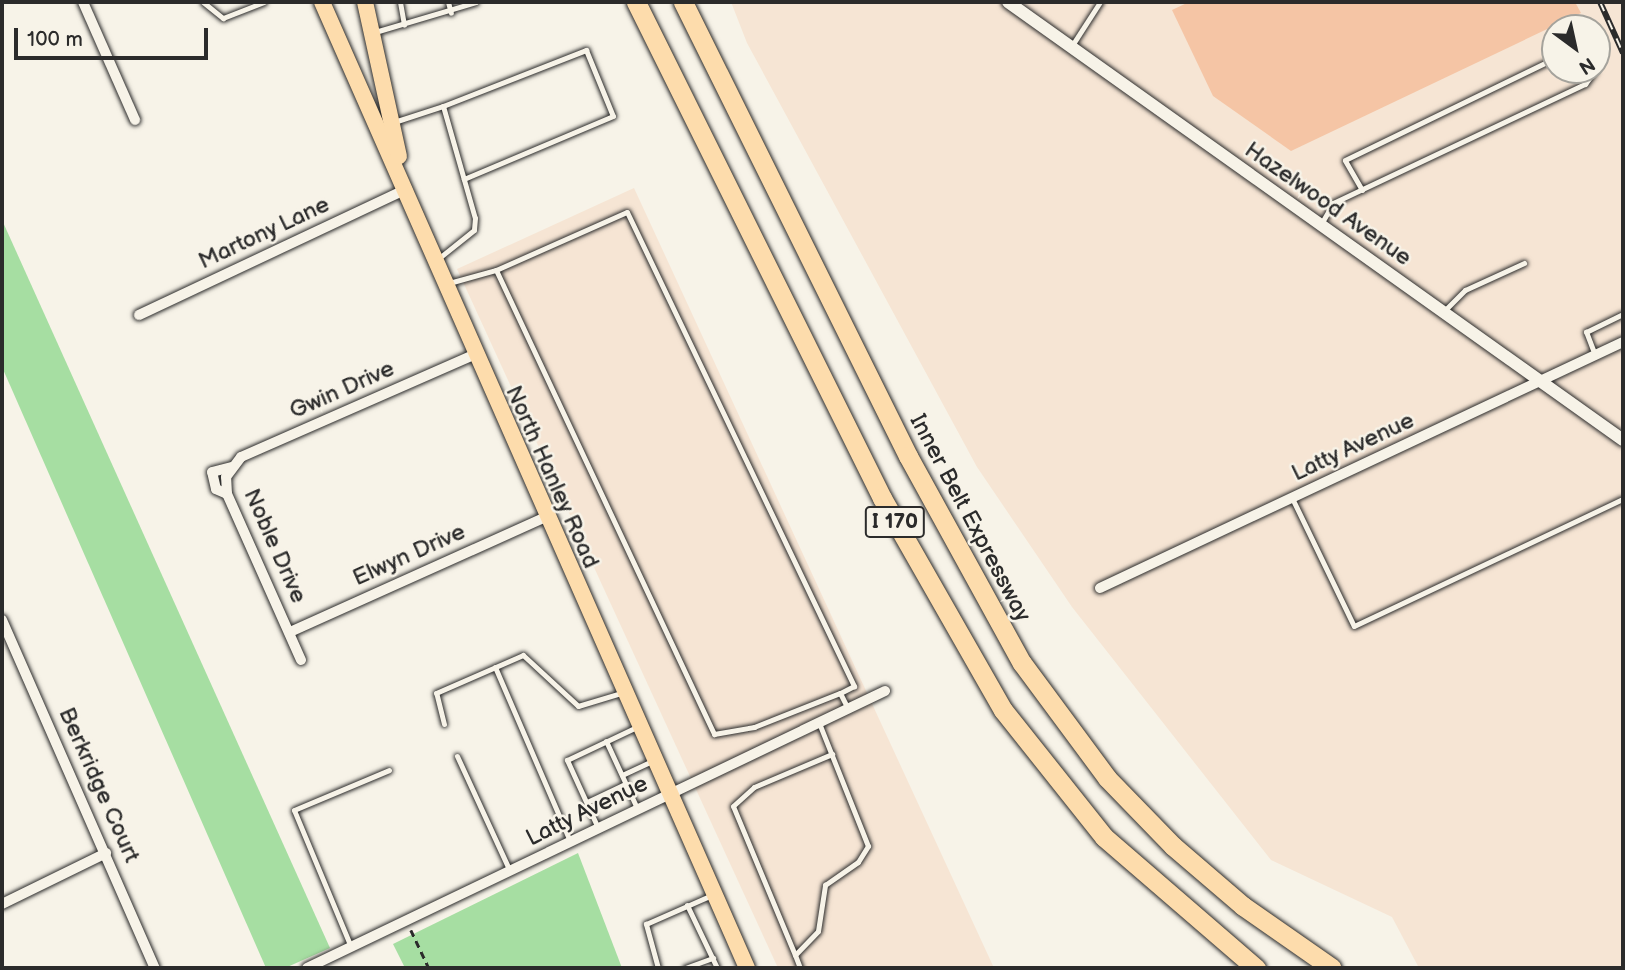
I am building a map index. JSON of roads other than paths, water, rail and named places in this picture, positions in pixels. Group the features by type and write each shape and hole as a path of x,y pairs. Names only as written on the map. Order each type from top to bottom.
{"highway":[{"name":"I 170","path":"636,2 882,498 1003,710 1104,837 1162,894 1256,968"},
{"name":"Inner Belt Expressway","path":"683,2 913,466 1022,663 1107,778 1173,846 1243,906 1332,968"}],"main road":[{"path":"322,2 386,126"},
{"path":"365,2 386,126"},
{"name":"North Hanley Road","path":"386,126 407,189 473,355 747,968"}],"street":[{"path":"83,2 135,120"},
{"name":"Hazelwood Avenue","path":"1008,2 1623,440"},
{"name":"Martony Lane","path":"139,315 407,189"},
{"name":"Latty Avenue","path":"1100,588 1623,342"},
{"name":"Gwin Drive","path":"229,472 241,457 473,355"},
{"name":"Noble Drive","path":"229,472 227,494 301,660"},
{"name":"Elwyn Drive","path":"290,632 546,517"},
{"name":"Berkridge Court","path":"2,620 155,968"},
{"name":"Latty Avenue","path":"307,968 885,691"},
{"path":"2,904 106,853"}],"lane":[{"path":"203,2 223,18 264,2"},
{"path":"400,2 404,25"},
{"path":"448,2 451,13"},
{"path":"372,32 451,13 476,2"},
{"path":"1071,47 1100,2"},
{"path":"386,126 586,50 612,116 464,179"},
{"path":"1362,190 1345,160 1541,65"},
{"path":"1321,224 1333,203 1584,84"},
{"path":"436,260 474,230 464,179 443,106"},
{"path":"446,284 496,270 627,212 854,686 754,727 715,734 496,270"},
{"path":"1444,312 1465,290 1524,262"},
{"path":"1595,356 1586,332 1623,314"},
{"path":"1292,498 1354,626 1622,504"},
{"path":"444,724 436,693 523,655 578,706 624,692"},
{"path":"495,667 570,842"},
{"path":"840,693 848,709"},
{"path":"795,955 818,930 825,885 858,862 867,846 819,723"},
{"path":"598,828 567,760 639,726"},
{"path":"606,741 638,810"},
{"path":"800,968 733,806 754,787 832,754"},
{"path":"457,756 510,871"},
{"path":"622,775 654,760"},
{"path":"351,947 294,810 389,770"},
{"path":"587,802 625,783"},
{"path":"658,968 646,924 714,894"},
{"path":"687,905 717,968"},
{"path":"685,968 713,958"}],"railway":[{"path":"1600,2 1623,53"}]}
